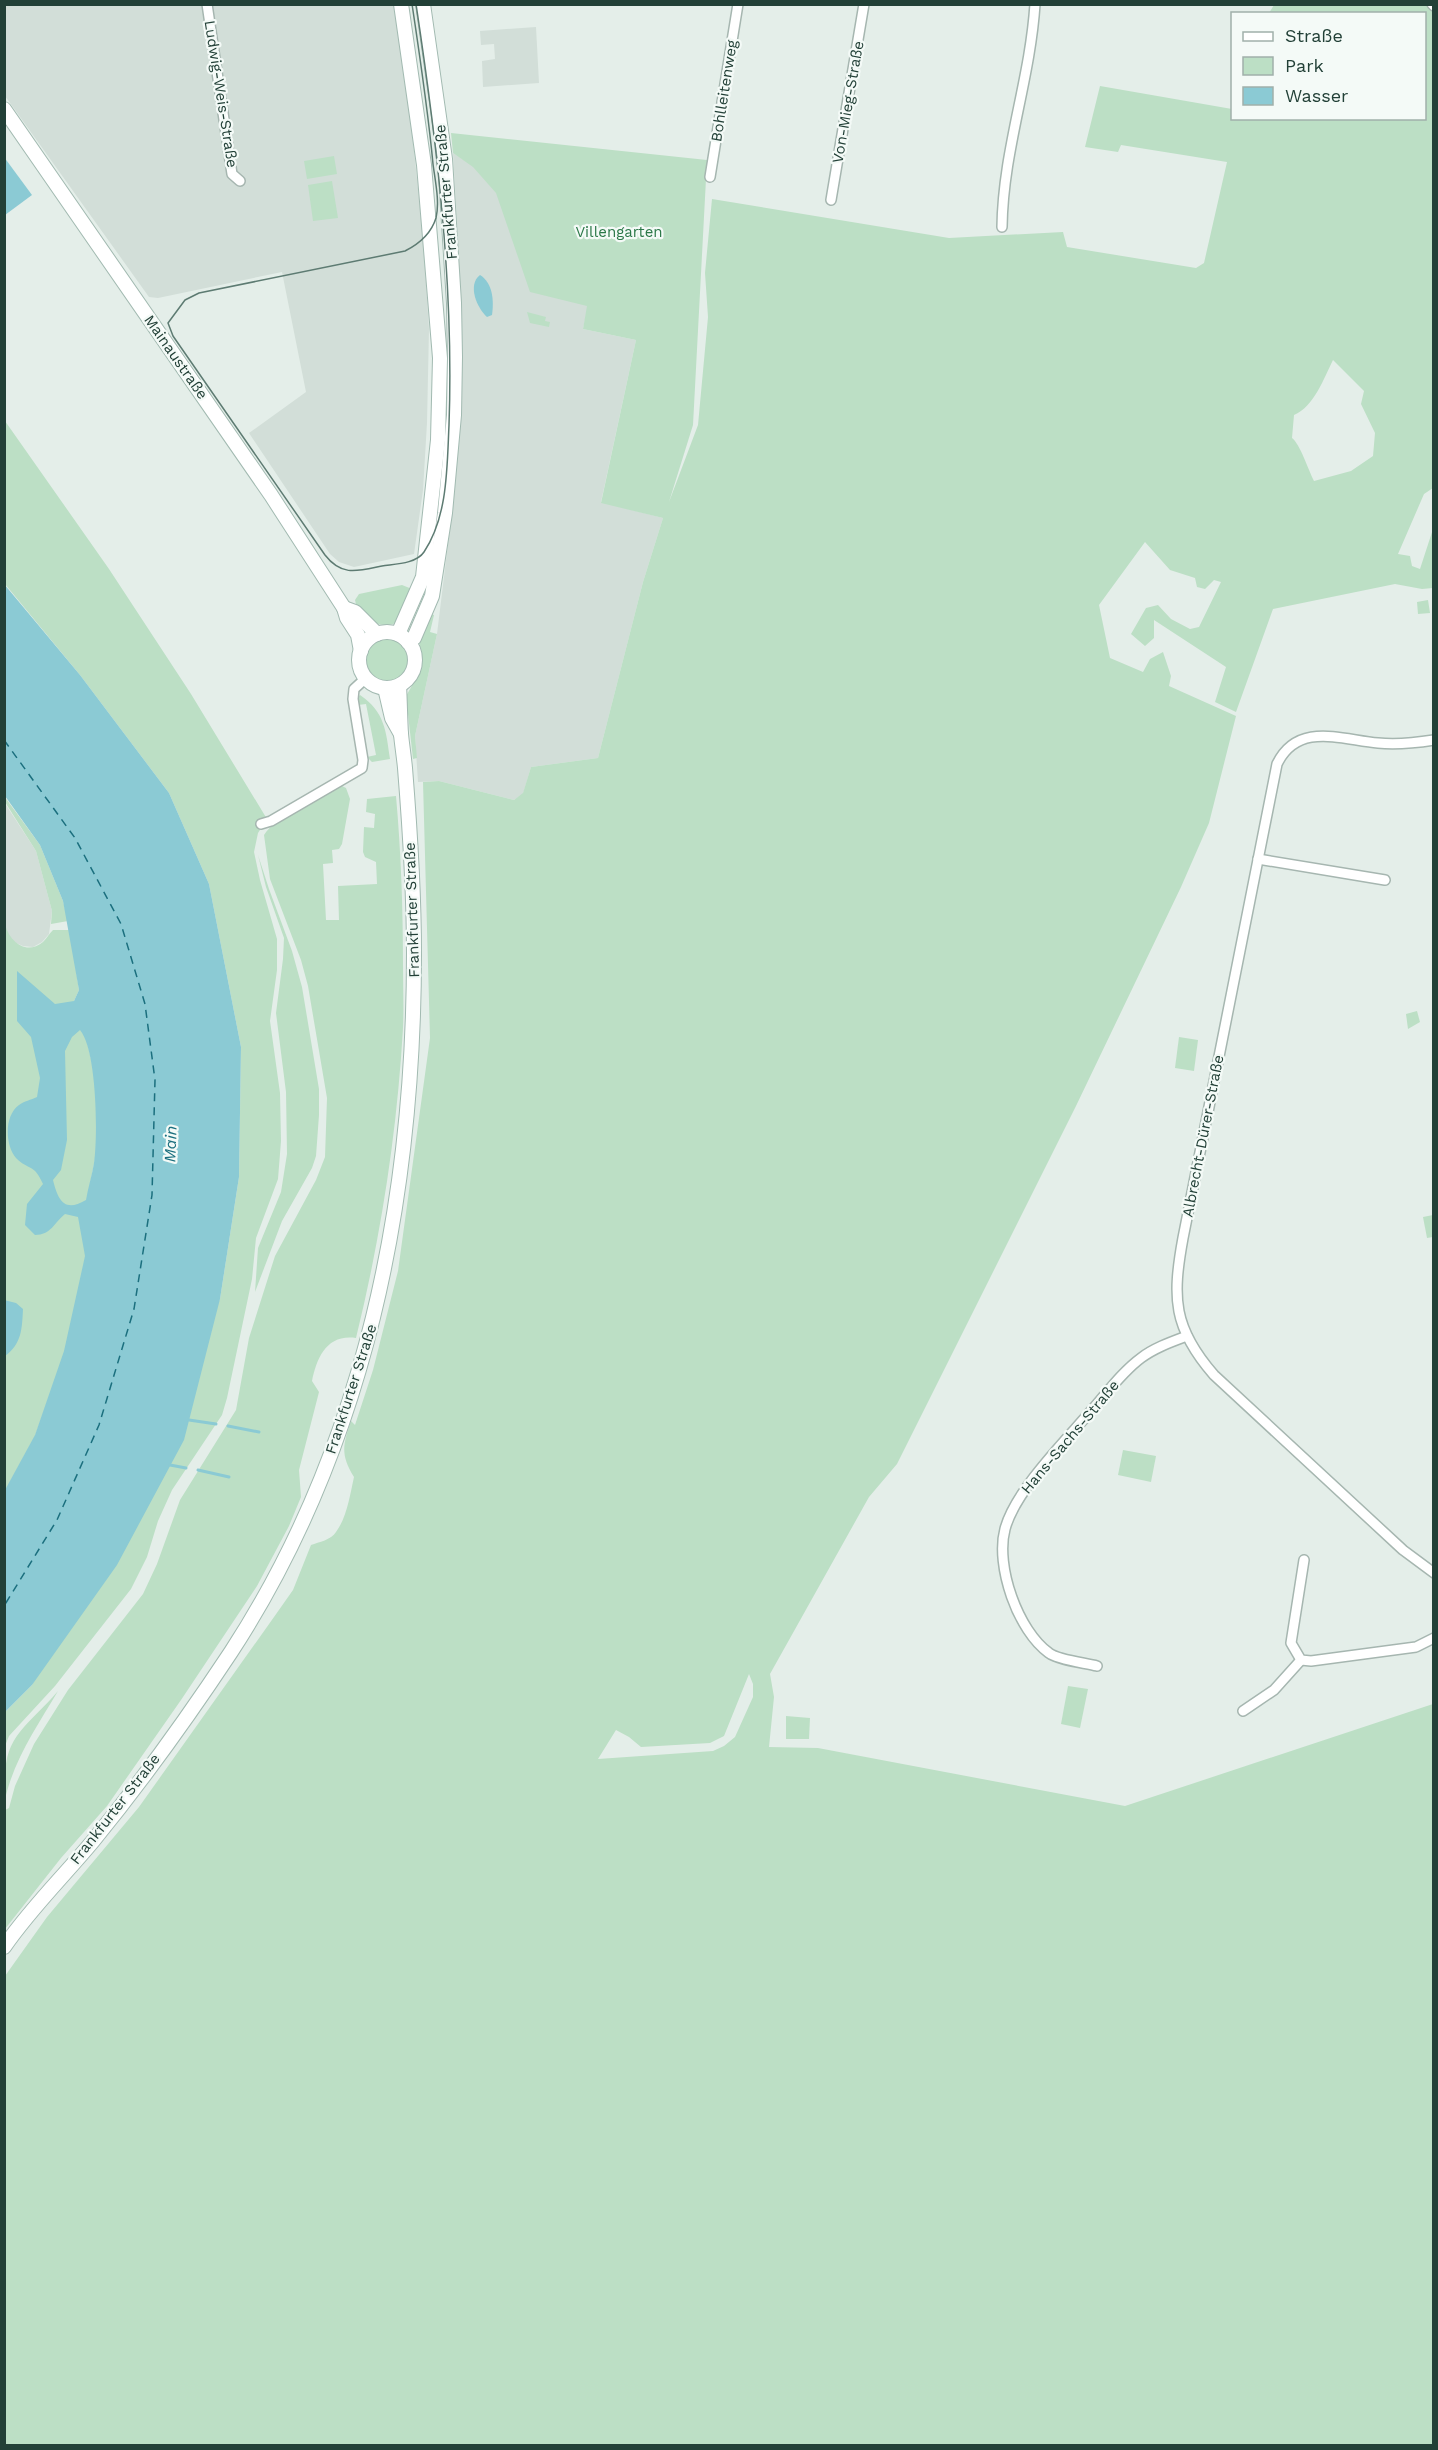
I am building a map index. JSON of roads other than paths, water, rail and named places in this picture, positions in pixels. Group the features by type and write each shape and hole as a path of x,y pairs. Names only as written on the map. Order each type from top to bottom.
{"main road":[{"name":"Frankfurter Straße","path":"401,4 425,175 437,305 445,440 445,513 432,597 414,638 403,638"},
{"name":"Frankfurter Straße","path":"423,4 445,159 454,303 455,357 445,440"},
{"path":"413,84 435,81"},
{"name":"Mainaustraße","path":"4,109 271,495 344,608 347,618 358,635 361,651"},
{"path":"437,305 454,303"},
{"path":"440,358 455,357"},
{"name":"Mainaustraße","path":"344,608 355,612 377,634"},
{"path":"388,632 403,638 415,658 415,666 411,674 392,687 361,682 361,651 370,638 388,632"},
{"name":"Frankfurter Straße","path":"4,1947 47,1892 132,1793 231,1652 286,1559 331,1455 348,1408 375,1313 387,1259 398,1195 408,1109 414,951 409,824 401,734 392,718 392,687"}],"street":[{"name":"Ludwig-Weis-Straße","path":"207,4 232,174 240,181"},
{"name":"Bohlleitenweg","path":"710,177 738,4"},
{"name":"Von-Mieg-Straße","path":"831,200 864,4"},
{"path":"1002,227 1009,149 1029,56 1035,4"},
{"path":"261,824 271,821 362,768 363,760 353,699 354,689 361,682"},
{"name":"Albrecht-Dürer-Straße","path":"1434,740 1394,744 1319,735 1309,737 1291,747 1277,764 1179,1264 1177,1293 1186,1336 1195,1353 1223,1383 1403,1550 1434,1573"},
{"path":"1258,859 1385,880"},
{"name":"Hans-Sachs-Straße","path":"1097,1666 1050,1654 1027,1628 1016,1611 1008,1589 1003,1556 1005,1529 1021,1496 1129,1368 1153,1350 1186,1336"},
{"path":"1301,1660 1291,1643 1304,1560"},
{"path":"1301,1660 1311,1661 1416,1647 1434,1638"},
{"path":"1243,1711 1274,1690 1301,1660"}],"water":[{"path":"4,157 32,195 5,215 4,215"},
{"path":"480,275 488,283 492,293 492,315 487,317 480,308 474,290 476,279"},
{"name":"Main","path":"4,584 80,675 169,793 209,884 241,1047 239,1177 220,1299 184,1440 117,1565 32,1685 5,1712 5,1490 35,1435 64,1351 85,1256 78,1217 65,1214 49,1231 35,1235 25,1225 27,1204 43,1184 34,1170 16,1158 8,1138 9,1123 14,1110 23,1102 37,1097 40,1078 31,1037 17,1021 17,971 55,1004 74,1001 79,990 63,901 40,845 5,796","holes":["80,1030 86,1040 95,1094 93,1168 86,1200 78,1204 67,1205 60,1199 53,1180 61,1170 67,1140 65,1051 72,1037"]},
{"path":"4,1300 16,1303 23,1309 18,1341 5,1356"}],"waterway":[{"path":"189,1420 216,1424"},
{"path":"228,1426 259,1432"},
{"path":"170,1465 186,1468"},
{"path":"198,1470 229,1477"}],"tram line":[{"path":"412,4 437,198 436,218 428,234 405,251 199,293 185,300 168,323 173,336 325,555 338,567 351,571 404,563 420,556 432,538 438,523 445,491 450,372 446,267 437,161 416,4"}],"park label":[{"name":"Villengarten","path":"619,232"}]}
